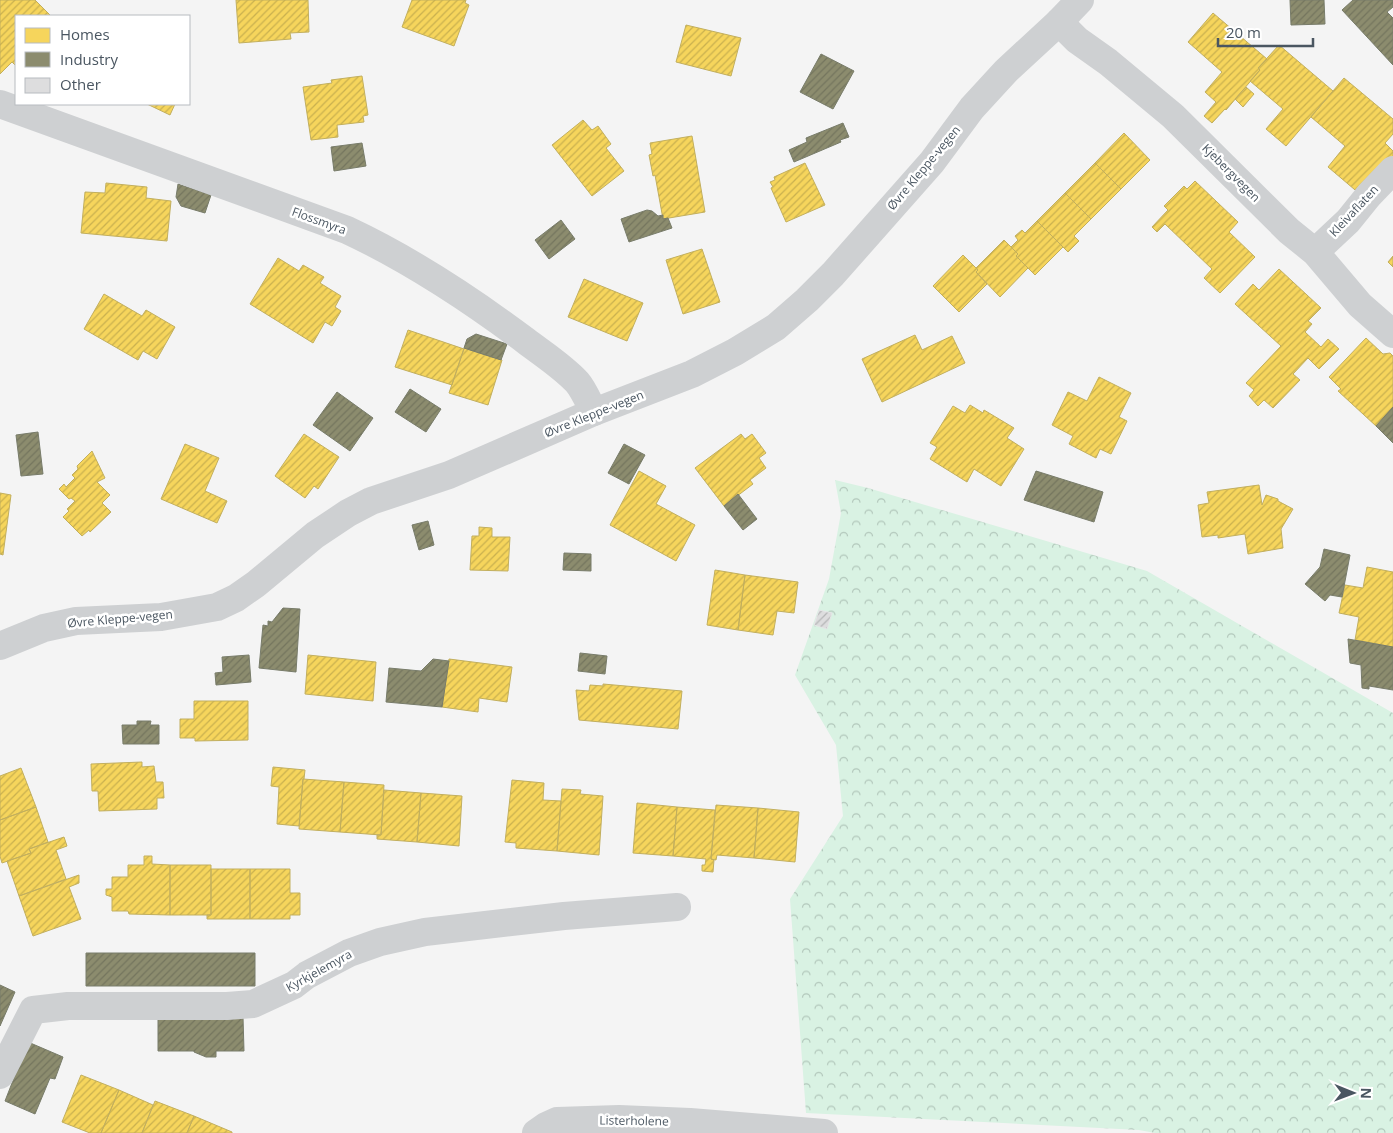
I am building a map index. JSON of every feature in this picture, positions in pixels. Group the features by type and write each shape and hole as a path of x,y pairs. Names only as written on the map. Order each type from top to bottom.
{"street":[{"name":"Øvre Kleppe-vegen","path":"0,646 44,628 76,621 161,617 217,607 236,598 315,535 348,513 371,501 449,475 594,412 692,374 735,352 776,327 807,300 932,162 972,108 1006,71 1080,0"},
{"name":"Kjebergvegen","path":"1059,22 1077,40 1108,62 1173,116 1289,231 1316,252 1323,263 1360,306 1393,334"},
{"name":"Flossmyra","path":"0,104 347,230 382,247 417,266 506,326 560,366 578,383 594,412"},
{"name":"Kleivaflaten","path":"1316,252 1348,221 1393,170"},
{"name":"Kyrkjelemyra","path":"0,1075 32,1010 39,1008 68,1006 227,1006 253,1004 294,985 307,975 349,953 380,942 425,932 564,916 677,907"},
{"name":"Listerholene","path":"536,1133 557,1121 619,1119 690,1122 824,1133"}],"green space":[{"path":"835,480 868,488 1147,571 1393,713 1393,1133 1155,1133 1139,1130 806,1113 790,899 843,816 836,745 795,675 829,579 841,513"}],"building: Homes":[{"path":"0,0 35,0 50,15 15,15 15,65 12,62 0,74"},
{"path":"236,0 308,0 309,32 290,33 291,39 239,43"},
{"path":"412,0 466,0 465,3 469,5 454,46 402,27"},
{"path":"1213,13 1267,59 1226,110 1212,123 1204,116 1216,102 1205,92 1222,72 1188,42"},
{"path":"686,25 741,38 731,76 676,62"},
{"path":"1279,45 1333,91 1286,146 1266,129 1283,109 1250,81 1260,70 1258,68"},
{"path":"362,76 368,115 363,116 364,122 337,125 338,137 311,140 303,87 332,83 331,80"},
{"path":"1344,78 1393,119 1393,134 1385,143 1393,151 1393,158 1361,195 1328,167 1345,146 1311,117"},
{"path":"1246,87 1254,94 1243,107 1235,99"},
{"path":"149,105 175,105 170,115"},
{"path":"583,120 592,130 598,126 611,144 606,148 624,171 592,196 552,145"},
{"path":"1124,133 1150,160 1121,189 1095,163"},
{"path":"692,136 705,212 663,219 655,175 653,176 649,155 652,154 650,143"},
{"path":"805,163 825,205 786,222 770,182 775,180 774,177"},
{"path":"1095,163 1121,189 1091,219 1065,193"},
{"path":"1195,181 1238,222 1229,232 1255,257 1220,293 1204,278 1212,269 1165,224 1157,232 1152,227 1168,210 1164,206 1184,186 1187,189"},
{"path":"106,183 147,187 146,198 171,201 167,241 81,233 85,192 105,193"},
{"path":"1065,193 1091,219 1074,236 1079,241 1068,252 1037,221"},
{"path":"1037,221 1063,247 1035,275 1016,256 1018,254 1011,247 1018,240 1015,236 1022,230 1025,233"},
{"path":"1004,240 1018,254 1016,256 1028,268 1000,297 976,272 978,270 976,268"},
{"path":"702,249 720,302 683,314 666,260"},
{"path":"963,255 978,270 976,272 987,284 959,312 933,286"},
{"path":"1393,256 1393,267 1388,262"},
{"path":"278,258 299,271 303,265 324,277 320,283 341,296 335,307 341,311 332,326 325,322 313,343 250,304"},
{"path":"1279,269 1321,308 1308,321 1312,324 1305,332 1321,347 1328,339 1339,349 1319,369 1308,358 1293,374 1300,380 1273,408 1264,400 1258,406 1249,396 1254,390 1246,383 1281,346 1235,304 1253,284 1259,290"},
{"path":"584,279 643,303 627,341 568,317"},
{"path":"104,294 142,316 146,310 175,327 157,359 143,351 138,360 84,329"},
{"path":"408,330 464,349 452,385 395,367"},
{"path":"915,335 922,350 952,336 965,363 882,402 862,359"},
{"path":"1366,338 1383,354 1390,353 1393,356 1393,407 1376,426 1338,391 1341,389 1329,377"},
{"path":"464,348 502,360 488,405 449,393"},
{"path":"1099,377 1131,393 1119,417 1127,421 1111,454 1100,449 1096,458 1069,444 1073,436 1052,425 1068,392 1087,401"},
{"path":"970,405 983,413 984,410 1014,428 1007,438 1024,449 1001,486 974,469 967,482 930,459 937,447 930,443 953,406 965,413"},
{"path":"304,434 339,457 318,489 314,486 305,498 275,476"},
{"path":"741,434 745,439 752,434 766,453 759,458 766,468 750,480 753,484 724,506 695,468"},
{"path":"185,444 219,458 205,491 227,501 217,523 161,499"},
{"path":"92,451 105,478 97,482 110,495 102,503 111,512 90,532 89,530 82,536 63,517 69,511 67,509 75,501 71,498 69,499 59,489 64,484 66,487 75,478 72,475 78,469 77,466"},
{"path":"639,471 666,486 656,504 695,525 676,561 610,525"},
{"path":"1259,485 1262,505 1266,495 1278,499 1278,501 1293,509 1281,529 1283,548 1248,554 1245,534 1218,538 1218,535 1202,537 1198,505 1209,503 1207,492"},
{"path":"0,493 11,495 3,555 0,554"},
{"path":"479,527 492,528 492,537 510,537 508,571 470,570 472,536 479,536"},
{"path":"1367,567 1393,572 1393,647 1355,640 1359,617 1339,613 1345,585 1363,588"},
{"path":"715,570 745,575 738,630 707,625"},
{"path":"745,575 798,582 794,613 777,611 773,635 738,630"},
{"path":"308,655 376,662 373,701 305,694"},
{"path":"449,659 512,667 507,702 479,698 478,712 442,707"},
{"path":"603,684 682,691 678,729 579,720 576,690 589,691 590,685 603,686"},
{"path":"194,701 248,701 248,740 195,741 195,738 180,738 180,719 194,719"},
{"path":"142,762 142,767 154,766 156,782 163,782 164,798 157,798 157,809 99,811 98,791 92,791 91,764"},
{"path":"273,767 305,770 299,826 277,824 279,787 271,786"},
{"path":"21,768 36,807 0,820 0,776"},
{"path":"303,779 344,782 340,832 299,829"},
{"path":"512,780 544,783 543,800 561,801 557,851 516,848 516,843 505,842"},
{"path":"344,782 384,785 381,835 340,832"},
{"path":"562,789 581,790 580,794 603,796 599,855 557,851"},
{"path":"384,790 421,793 417,842 377,839 377,835 381,835"},
{"path":"421,793 462,796 459,846 417,842"},
{"path":"637,803 677,807 673,856 633,853"},
{"path":"716,805 758,808 754,858 717,855 716,860 711,859"},
{"path":"36,807 48,842 29,849 31,853 2,863 0,856 0,820"},
{"path":"677,807 715,810 711,859 714,860 713,872 702,871 702,865 705,865 706,859 673,856"},
{"path":"758,808 799,812 795,862 754,858"},
{"path":"64,837 67,846 56,850 66,879 19,896 7,861 31,853 29,849"},
{"path":"144,856 152,856 152,864 170,865 170,915 129,914 128,911 112,911 112,897 106,895 106,889 112,889 112,877 128,877 128,865 144,865"},
{"path":"170,865 211,865 211,915 170,915"},
{"path":"211,869 250,869 250,919 207,919 207,915 211,915"},
{"path":"250,869 290,869 290,893 300,893 300,915 290,915 290,919 250,919"},
{"path":"79,875 79,883 69,887 81,919 33,936 19,896"},
{"path":"81,1075 119,1090 101,1133 90,1133 62,1122"},
{"path":"119,1090 153,1105 142,1133 101,1133"},
{"path":"155,1101 194,1116 187,1133 142,1133"},
{"path":"194,1116 232,1132 232,1133 187,1133"}],"building: Industry":[{"path":"1290,0 1324,0 1325,24 1291,25"},
{"path":"1353,0 1393,0 1393,7 1387,12 1393,18 1393,65 1342,10"},
{"path":"821,54 854,71 833,109 800,92"},
{"path":"843,123 849,137 794,162 789,150 807,142 806,138"},
{"path":"362,143 366,166 334,171 331,147"},
{"path":"178,184 211,195 205,213 181,206 176,197"},
{"path":"647,210 652,211 658,216 663,215 663,219 668,218 672,228 629,242 621,219"},
{"path":"561,220 575,239 549,259 535,240"},
{"path":"476,334 507,344 501,360 464,348 467,339"},
{"path":"410,389 441,409 426,432 395,412"},
{"path":"337,392 373,418 350,451 313,425"},
{"path":"1393,407 1393,443 1376,426"},
{"path":"38,432 43,474 21,476 16,435"},
{"path":"624,444 645,455 629,484 608,473"},
{"path":"1036,471 1103,492 1094,522 1024,500"},
{"path":"738,494 757,519 743,530 724,506"},
{"path":"428,521 434,545 419,550 412,525"},
{"path":"1324,549 1350,555 1342,597 1330,595 1325,601 1305,584 1320,567"},
{"path":"564,553 591,554 591,571 563,570"},
{"path":"283,608 300,609 296,672 259,668 263,625 268,626 268,621 272,622"},
{"path":"1348,639 1393,647 1393,690 1369,686 1369,689 1362,688 1361,665 1350,663"},
{"path":"580,653 607,656 605,674 578,671"},
{"path":"249,655 251,682 216,685 215,673 223,672 222,657"},
{"path":"433,659 449,661 442,707 386,702 389,668 421,671"},
{"path":"137,721 151,721 150,725 159,725 159,744 123,744 122,725 137,725"},
{"path":"86,953 255,953 255,986 86,986"},
{"path":"0,985 15,992 0,1026"},
{"path":"243,1017 244,1051 216,1051 216,1057 206,1057 194,1051 158,1051 158,1018"},
{"path":"28,1042 63,1057 55,1079 50,1078 35,1114 5,1101"}],"building: Other":[{"path":"819,610 832,613 827,629 814,625"}]}
